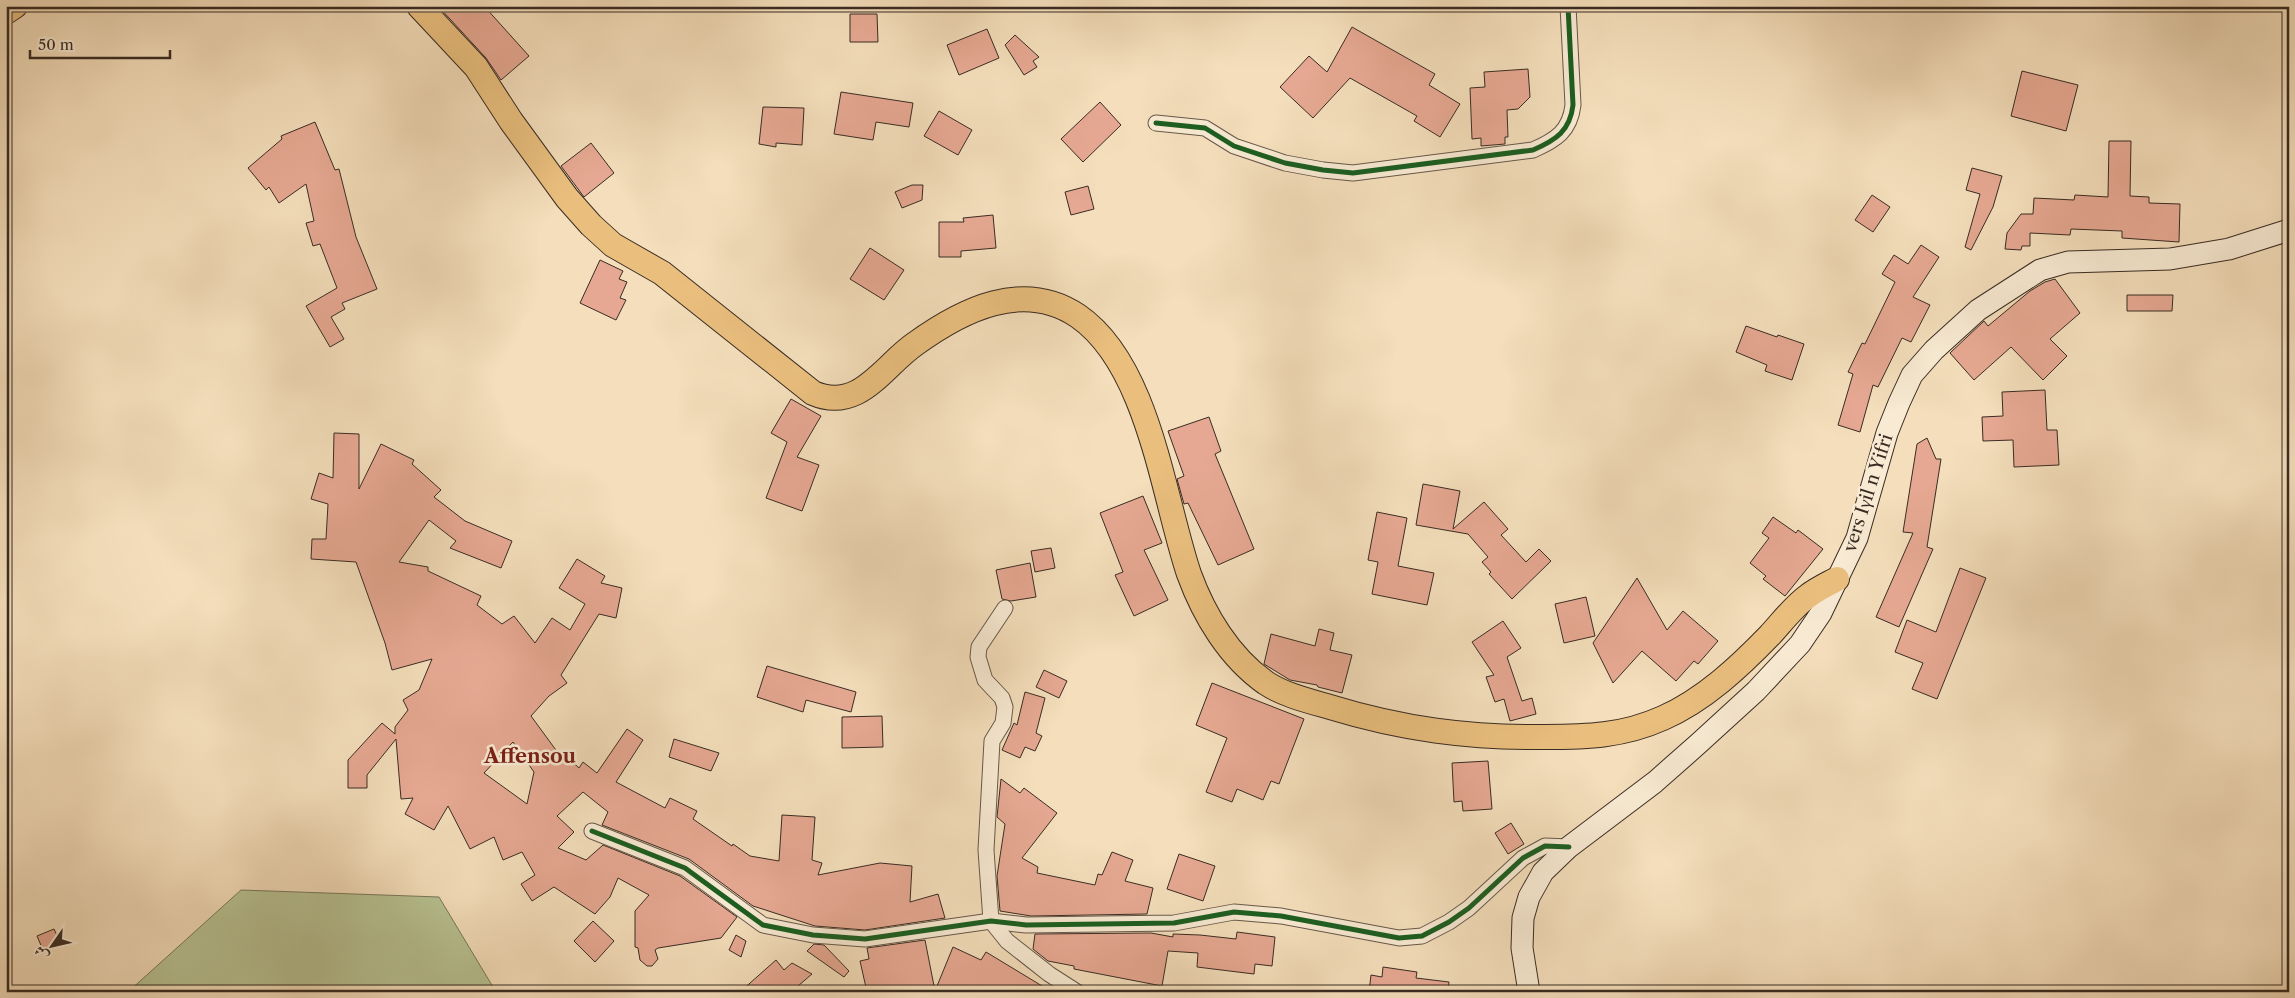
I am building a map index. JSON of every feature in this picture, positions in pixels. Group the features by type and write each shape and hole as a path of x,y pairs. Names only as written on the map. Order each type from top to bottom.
{"main road":[{"path":"6,12 15,6"},
{"path":"419,6 476,67 511,121 567,198 591,225 613,245 662,273 813,393 834,399 859,391 884,374 913,345 985,304 1020,298 1049,304 1075,314 1095,331 1110,349 1145,421 1166,486 1188,572 1204,609 1238,659 1268,684 1299,698 1408,728 1490,738 1575,737 1623,733 1665,718 1698,700 1766,639 1807,597 1837,578"},
{"name":"vers Iγil n Yifri","path":"1529,992 1522,948 1523,918 1529,897 1543,872 1569,846 1655,782 1756,690 1800,644 1821,613 1857,538 1887,433 1912,376 1934,350 1978,310 2040,270 2068,262 2170,259 2229,249 2289,230"}],"street":[{"path":"1156,123 1205,128 1234,146 1285,164 1353,173 1533,150 1561,134 1571,120 1573,105 1568,6"},
{"path":"1005,608 979,647 978,657 985,680 1002,698 1005,707 1003,723 992,741 986,841 991,921 1007,941 1049,974 1077,992"},
{"path":"592,831 685,868 762,925 814,935 865,939 991,921 1026,925 1174,923 1234,912 1281,916 1399,938 1422,936 1449,922 1469,908 1523,858 1546,846 1569,846"}],"green space":[{"path":"241,890 439,897 496,992 128,992"}],"building":[{"path":"438,6 484,6 529,56 501,80 486,58"},
{"path":"850,14 877,14 878,42 850,42"},
{"path":"1352,27 1435,74 1429,85 1460,104 1440,137 1414,121 1417,116 1350,78 1313,118 1280,87 1309,56 1327,72"},
{"path":"987,29 999,58 959,75 947,45"},
{"path":"1015,35 1039,57 1033,61 1037,67 1024,75 1005,45"},
{"path":"1528,69 1530,97 1518,109 1507,110 1508,137 1505,137 1505,144 1481,146 1481,138 1472,139 1470,88 1485,87 1484,72"},
{"path":"2022,71 2078,85 2066,131 2011,116"},
{"path":"841,92 913,103 909,127 876,122 873,140 834,134"},
{"path":"1100,102 1121,125 1083,162 1061,139"},
{"path":"763,107 804,108 802,145 776,143 776,147 759,144"},
{"path":"939,111 972,130 958,155 924,136"},
{"path":"315,122 335,170 339,169 356,237 377,289 342,303 345,309 331,317 344,339 330,347 306,306 337,288 320,244 313,246 306,223 314,221 306,184 279,203 269,187 266,190 248,168 282,139 281,136"},
{"path":"2109,141 2131,141 2130,196 2149,197 2149,203 2180,204 2179,242 2122,238 2122,231 2071,229 2070,235 2030,233 2030,246 2022,246 2021,250 2005,249 2007,233 2021,214 2033,214 2034,198 2074,200 2075,195 2108,197"},
{"path":"591,143 614,173 584,197 561,166"},
{"path":"1972,168 2002,176 1993,207 1971,250 1965,247 1980,194 1966,190"},
{"path":"912,185 923,185 922,200 902,208 895,192"},
{"path":"1088,186 1094,209 1071,215 1065,192"},
{"path":"1872,195 1890,207 1873,232 1855,220"},
{"path":"993,215 996,248 961,251 961,257 939,257 939,222 964,222 963,218"},
{"path":"1921,245 1939,257 1913,297 1930,305 1911,342 1902,338 1878,387 1873,385 1860,432 1838,425 1853,374 1848,372 1862,343 1865,344 1895,282 1882,274 1894,255 1908,264"},
{"path":"870,248 904,270 884,300 850,279"},
{"path":"600,260 623,271 619,279 627,282 620,298 626,300 616,320 580,303"},
{"path":"2055,279 2080,313 2050,339 2067,356 2043,380 2011,347 1974,380 1950,353 1984,321 1988,326 2030,291 2045,282"},
{"path":"2127,295 2173,295 2172,311 2127,311"},
{"path":"1746,326 1804,344 1792,380 1765,371 1767,365 1736,352"},
{"path":"2045,390 2047,430 2057,430 2059,465 2014,467 2013,440 1983,441 1982,417 2003,416 2002,392"},
{"path":"791,399 821,416 797,457 819,465 802,511 766,498 787,442 771,433"},
{"path":"1209,417 1221,451 1215,454 1254,549 1218,565 1188,503 1184,504 1177,479 1184,476 1168,431"},
{"path":"334,433 359,434 359,489 381,444 414,460 412,464 441,490 434,497 465,521 512,541 501,568 450,548 456,541 429,520 399,562 428,567 428,571 481,596 477,605 502,624 514,616 535,643 552,618 570,630 585,604 559,588 577,559 605,576 601,583 622,588 616,618 599,614 561,675 567,683 549,696 531,716 561,757 564,754 579,768 583,762 597,773 627,729 643,740 616,782 665,808 670,798 697,811 693,819 750,856 779,861 782,815 815,817 812,860 822,863 818,875 880,863 912,866 910,902 938,894 945,918 865,930 815,926 753,906 689,859 602,825 608,812 583,792 557,816 574,832 558,848 586,860 603,845 680,876 737,917 721,938 658,948 655,950 658,959 652,966 647,966 640,960 638,948 635,947 635,911 649,895 618,878 610,897 595,914 554,887 532,901 521,884 535,875 522,852 503,860 494,837 470,849 448,806 434,830 405,814 413,798 401,799 396,739 367,775 367,788 348,788 348,760 382,723 395,734 395,727 408,710 403,700 419,690 432,659 392,670 385,643 356,562 311,559 312,539 326,539 328,504 311,499 319,473 333,478","holes":["513,742 534,772 527,804 484,773"]},
{"path":"1927,438 1936,459 1941,459 1927,547 1933,549 1899,627 1876,617 1913,533 1903,532 1917,444"},
{"path":"1423,484 1460,491 1453,529 1484,502 1508,529 1501,535 1526,562 1539,549 1551,561 1512,599 1489,574 1491,572 1482,562 1488,557 1468,534 1416,525"},
{"path":"1143,496 1162,543 1144,550 1168,600 1134,616 1115,575 1123,572 1100,513"},
{"path":"1377,512 1407,518 1398,566 1434,573 1427,605 1372,594 1378,562 1368,560"},
{"path":"1773,517 1796,533 1798,530 1823,549 1785,596 1763,579 1766,576 1750,563 1769,538 1762,533"},
{"path":"1051,548 1055,568 1035,572 1031,551"},
{"path":"1030,563 1036,597 1011,601 1002,599 996,570"},
{"path":"1960,568 1986,578 1937,699 1912,689 1923,663 1895,652 1907,620 1936,632"},
{"path":"1637,578 1667,630 1683,611 1718,641 1698,664 1694,661 1676,681 1642,651 1613,683 1593,643"},
{"path":"1586,597 1595,636 1564,643 1555,604"},
{"path":"1503,621 1521,648 1507,657 1522,701 1532,698 1536,714 1510,721 1504,699 1495,702 1486,677 1494,675 1472,642"},
{"path":"1319,629 1334,633 1330,650 1352,655 1342,693 1318,687 1317,685 1290,680 1264,664 1271,634 1315,646"},
{"path":"767,666 856,692 851,712 806,700 803,712 757,697"},
{"path":"1044,670 1067,681 1059,698 1036,687"},
{"path":"1212,683 1304,719 1279,784 1271,781 1263,800 1237,789 1232,802 1206,792 1227,738 1196,725"},
{"path":"1025,692 1045,698 1036,733 1042,736 1035,751 1025,747 1020,758 1002,750 1014,723 1017,725"},
{"path":"882,716 883,747 842,748 842,717"},
{"path":"674,739 719,753 711,771 669,757"},
{"path":"1488,761 1492,809 1463,811 1462,801 1454,802 1452,763"},
{"path":"1001,779 1020,793 1024,788 1057,813 1022,858 1038,867 1037,873 1095,885 1098,874 1102,875 1112,852 1133,860 1125,881 1153,888 1147,914 1031,916 1000,911 997,876 1005,824 997,817"},
{"path":"1511,823 1524,844 1508,854 1495,833"},
{"path":"1179,854 1215,866 1203,901 1167,889"},
{"path":"593,921 614,941 595,962 574,941"},
{"path":"54,929 60,942 43,950 37,936"},
{"path":"1237,932 1275,937 1272,966 1255,964 1254,974 1197,967 1198,953 1168,951 1162,986 1074,969 1074,966 1048,961 1033,949 1035,934 1151,933 1173,937 1173,934 1236,939"},
{"path":"736,935 746,941 741,957 729,950"},
{"path":"925,940 935,991 953,947 981,960 986,952 1052,992 867,992 860,961 869,959 867,948"},
{"path":"814,944 824,945 849,971 844,977 807,951"},
{"path":"776,960 784,970 792,963 812,974 791,992 740,992"},
{"path":"1383,967 1417,972 1416,978 1449,982 1448,992 1369,992 1371,975 1382,977"}],"cycle path":[{"path":"1156,123 1205,128 1234,146 1285,163 1353,173 1533,150 1560,134 1569,122 1571,114 1573,105 1568,6"},
{"path":"592,831 685,868 763,925 813,935 865,939 991,921 1026,925 1174,923 1234,912 1281,916 1399,938 1422,936 1449,922 1469,908 1523,858 1545,846 1569,847"}],"district":[{"name":"Affensou","path":"530,756"}]}
